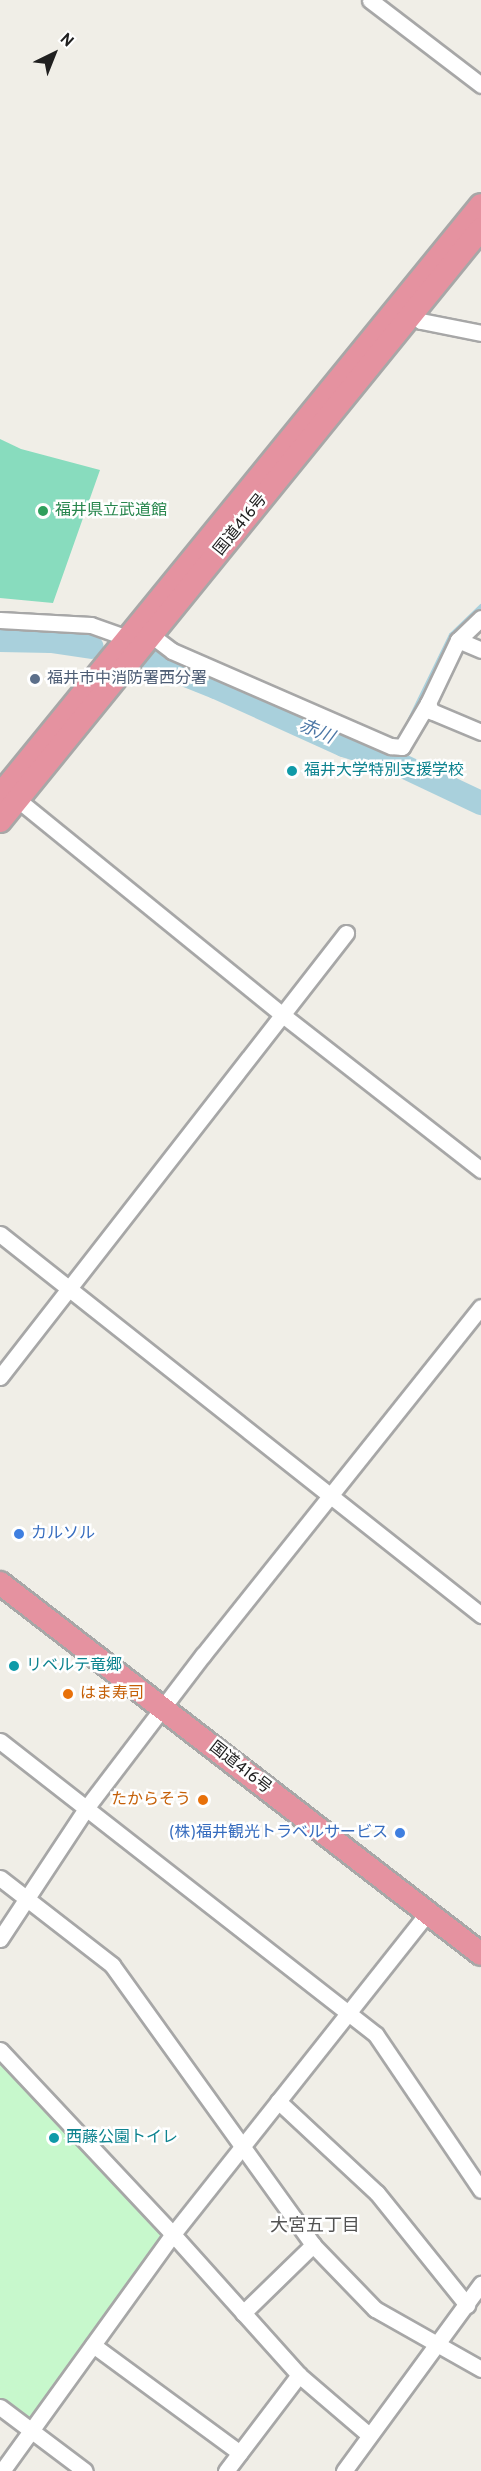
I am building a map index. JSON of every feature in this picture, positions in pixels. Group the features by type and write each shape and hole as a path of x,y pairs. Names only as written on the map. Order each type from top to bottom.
{"highway":[{"name":"国道416号","path":"0,821 7,795 141,639 406,309 481,205"},
{"name":"国道416号","path":"406,309 481,229"},
{"name":"国道416号","path":"0,1582 481,1954"}],"street":[{"path":"370,0 481,85"},
{"path":"406,309 421,321 481,333"},
{"path":"0,620 91,625 141,639 391,746 402,747 428,703 458,640 481,618"},
{"path":"458,640 481,650"},
{"path":"428,703 431,711 481,732"},
{"path":"7,795 481,1170"},
{"path":"0,1377 284,1016 346,933"},
{"path":"0,1234 481,1615"},
{"path":"0,1939 87,1807 162,1708 481,1307"},
{"path":"0,1741 376,2036 481,2190"},
{"path":"0,1878 112,1965 313,2245 375,2309 439,2343 481,2369"},
{"path":"2,2471 173,2234 427,1913"},
{"path":"0,2050 173,2234 299,2375 369,2435"},
{"path":"278,2101 377,2193 466,2305"},
{"path":"243,2313 313,2245"},
{"path":"344,2471 481,2284"},
{"path":"93,2345 240,2453"},
{"path":"226,2471 299,2375"},
{"path":"0,2407 85,2471"}],"green space":[{"name":"福井県立武道館","path":"0,439 21,449 100,470 53,603 0,598"},
{"path":"0,2059 170,2231 30,2421 0,2399"}],"waterway":[{"path":"409,721 451,635 481,606"},
{"name":"赤川","path":"0,640 51,641 92,647"},
{"name":"赤川","path":"151,661 216,687 344,745 390,760 481,803"}],"place":[{"name":"福井県立武道館","path":"43,511"},
{"name":"福井市中消防署西分署","path":"35,679"},
{"name":"福井大学特別支援学校","path":"292,771"},
{"name":"カルソル","path":"19,1534"},
{"name":"リベルテ竜郷","path":"14,1666"},
{"name":"はま寿司","path":"68,1694"},
{"name":"たからそう","path":"203,1800"},
{"name":"(株)福井観光トラベルサービス","path":"400,1833"},
{"name":"西藤公園トイレ","path":"54,2138"}],"district":[{"name":"大宮五丁目","path":"315,2227"}]}
